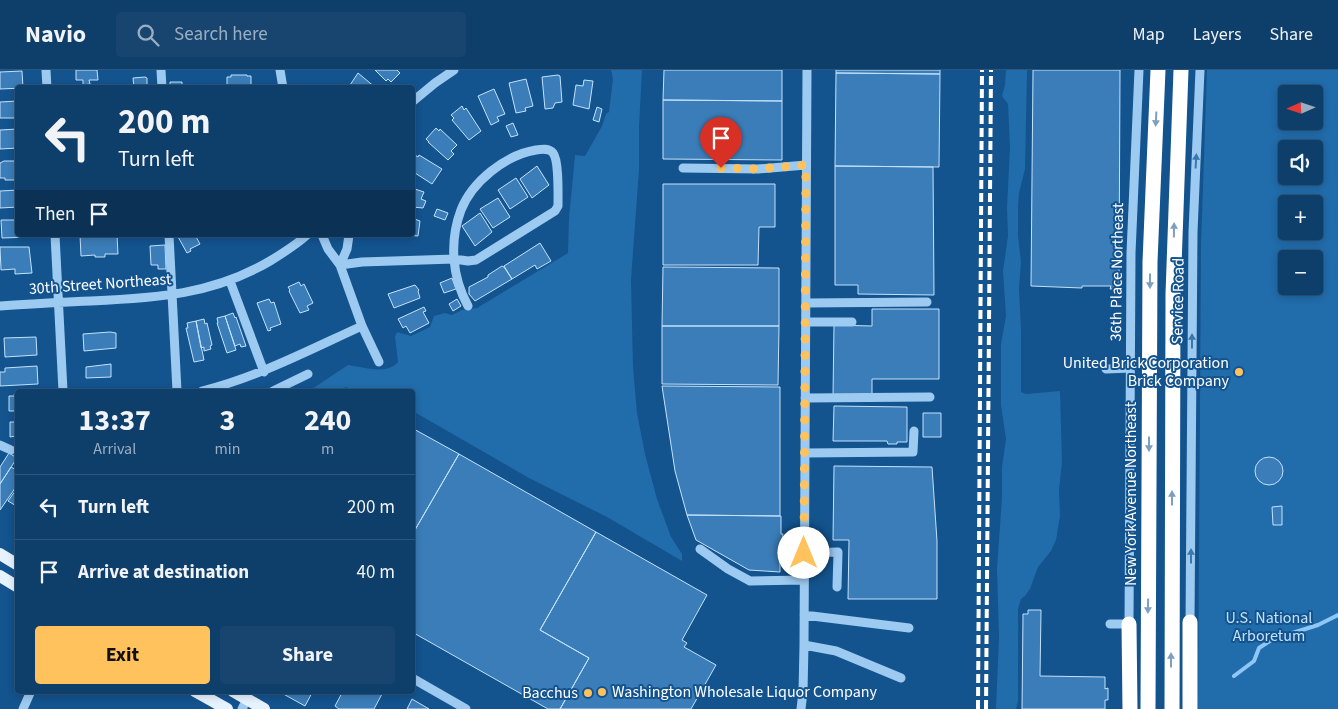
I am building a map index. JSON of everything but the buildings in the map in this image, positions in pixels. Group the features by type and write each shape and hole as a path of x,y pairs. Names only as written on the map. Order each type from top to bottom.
{"highway":[{"name":"New York Avenue Northeast","path":"1148,709 1150,262 1158,70"},
{"path":"1172,709 1173,294 1181,70"},
{"path":"1190,622 1190,709"},
{"path":"1129,624 1130,709"}],"main road":[{"path":"0,576 15,585"},
{"path":"200,694 227,709"},
{"path":"237,694 253,706"}],"street":[{"path":"46,70 47,85"},
{"path":"161,70 162,85"},
{"path":"280,70 282,85"},
{"path":"415,99 435,82 454,70"},
{"path":"801,709 804,645 807,70"},
{"name":"36th Place Northeast","path":"1129,624 1132,216 1139,70"},
{"name":"Service Road","path":"1190,622 1193,232 1200,70"},
{"path":"340,265 362,262 454,259 476,260 555,211 558,206 556,158 553,153 546,149 525,153 500,165 472,191 462,209 455,228 454,259 460,288 468,306"},
{"path":"684,168 758,169 806,165"},
{"path":"55,237 63,389"},
{"path":"169,237 177,389"},
{"name":"30th Street Northeast","path":"0,306 151,298 173,296 204,289 230,281 275,258 304,237"},
{"path":"323,237 328,249 340,265 362,326 378,362"},
{"path":"340,265 347,249 349,237"},
{"path":"230,281 264,372"},
{"path":"806,303 927,302"},
{"path":"806,322 852,322"},
{"path":"210,389 264,372 362,326"},
{"path":"1106,369 1131,368"},
{"path":"277,389 308,374"},
{"path":"805,398 930,397"},
{"path":"805,453 913,452 914,431"},
{"path":"0,445 11,450"},
{"path":"700,549 728,569 750,581 804,580"},
{"path":"804,553 838,552 837,587"},
{"path":"804,615 909,628"},
{"path":"1110,624 1129,624"},
{"path":"804,645 836,651 900,678"},
{"path":"415,680 466,709"},
{"path":"23,709 30,694"}],"green space":[{"path":"611,70 642,70 639,170 631,280 633,367 637,413 645,454 657,499 671,537 682,554 682,561 607,517 529,478 416,413 415,415 415,389 350,389 346,387 342,389 312,389 348,365 374,369 393,366 398,362 395,337 397,332 411,336 430,327 434,316 445,313 452,315 462,310 477,308 568,253 575,155 585,156 602,126 606,114 609,112 613,79"},
{"path":"1006,70 1027,70 1025,169 1019,193 1018,207 1018,236 1021,262 1019,288 1021,392 1026,394 1060,391 1062,462 1059,490 1060,516 1056,540 1051,551 1038,567 1030,589 1021,599 1018,609 1018,701 1016,709 996,709 999,637 997,568 1002,467 1006,439 1001,405 1001,344 1006,316 1003,271 1008,236 1007,208 1010,147 1008,104 1002,96"},
{"name":"U.S. National Arboretum","path":"1207,70 1338,70 1338,709 1198,709 1201,245"}],"waterway":[{"path":"1234,676 1254,661 1259,648 1273,639 1318,625 1338,615"}],"railway":[{"path":"978,709 982,70"},
{"path":"986,709 991,70"}],"place":[{"name":"United Brick Corporation Brick Company","path":"1239,372"},
{"name":"Washington Wholesale Liquor Company","path":"602,692"},
{"name":"Bacchus","path":"588,693"}],"route":[{"path":"721,168 758,169 806,165 804,553"}]}
